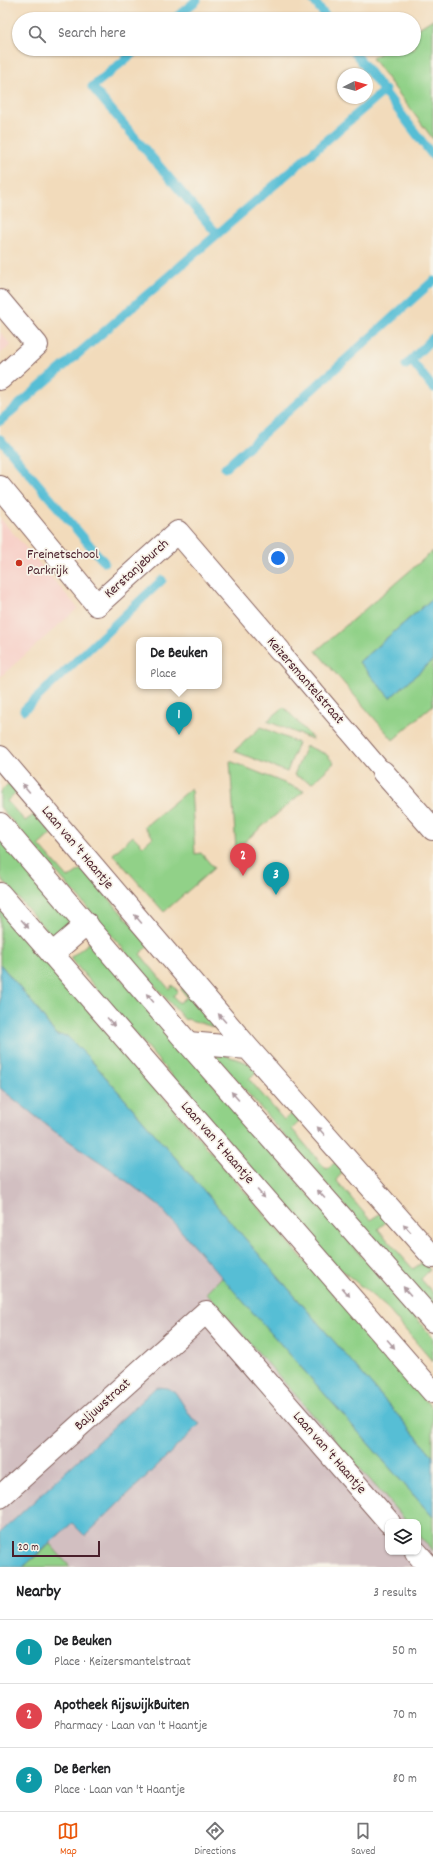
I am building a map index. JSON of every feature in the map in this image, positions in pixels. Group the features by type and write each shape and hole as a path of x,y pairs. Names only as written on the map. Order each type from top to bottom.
{"street":[{"path":"0,300 37,345 0,379"},
{"name":"Kerstanjeburch","path":"0,488 97,606 178,532"},
{"name":"Keizersmantelstraat","path":"178,532 383,772 433,828"},
{"name":"Laan van 't Haantje","path":"0,757 248,1048 433,1257"},
{"path":"0,824 188,1043 433,1321"},
{"name":"Laan van 't Haantje","path":"0,894 433,1392"},
{"path":"52,954 87,924"},
{"path":"188,1043 248,1048"},
{"name":"Laan van 't Haantje","path":"206,1312 386,1519"},
{"name":"Baljuwstraat","path":"0,1498 206,1312"},
{"path":"419,1555 429,1567"}],"shaded area":[{"path":"0,332 11,345 0,354"},
{"name":"Freinetschool Parkrijk","path":"0,518 78,608 0,677"},
{"path":"0,990 433,1490 433,1567 0,1567"}],"green space":[{"path":"433,19 433,139 372,58 375,56 421,56 421,27"},
{"path":"433,551 433,598 359,662 390,698 433,660 433,705 393,740 316,651"},
{"path":"284,707 314,740 267,721"},
{"path":"261,727 298,743 287,772 234,751"},
{"path":"306,746 326,754 334,763 312,783 294,775"},
{"path":"230,761 304,791 236,849"},
{"path":"9,783 16,792 7,801 25,821 35,814 52,833 39,845 68,878 83,868 149,945 140,954 169,989 172,985 178,991 173,996 179,1003 187,997 181,989 185,984 220,1029 187,1019 185,1020 0,807 0,792"},
{"path":"191,788 195,854 201,853 214,868 164,912 113,854 133,836 143,846 153,837 144,827"},
{"path":"0,838 71,920 52,937 0,877"},
{"path":"0,908 433,1409 433,1456 90,1059 67,1036 56,1035 35,1006 0,964"},
{"path":"90,942 433,1338 433,1362 385,1306 333,1263 70,958"},
{"path":"216,1052 248,1063 257,1071 249,1079 284,1120 293,1113 300,1121 292,1129 326,1169 336,1162 344,1171 336,1180 370,1220 381,1213 387,1221 378,1229 413,1269 423,1262 430,1270 421,1279 433,1293 433,1308 214,1054"},
{"path":"222,1277 433,1517 433,1551 421,1537 421,1519 404,1519 206,1293"},
{"path":"50,1544 70,1567 23,1567"}],"water":[{"path":"433,598 433,660 390,698 359,662"},
{"path":"0,964 35,1006 56,1035 67,1036 90,1059 433,1456 433,1517 159,1206 112,1170 54,1131 0,1088"},
{"path":"156,1387 168,1388 175,1392 192,1418 200,1424 85,1536 72,1523 23,1567 0,1567 0,1533"}],"waterway":[{"path":"182,12 197,0"},
{"path":"313,0 322,12"},
{"path":"130,56 92,87 217,234"},
{"path":"357,56 433,156"},
{"path":"0,421 385,90"},
{"path":"225,468 433,281"},
{"path":"406,365 433,338"},
{"path":"411,360 433,388"},
{"path":"0,439 104,562"},
{"path":"24,710 162,580"}],"place":[{"name":"Freinetschool Parkrijk","path":"19,563"},
{"name":"De Beuken","path":"179,735"},
{"name":"Apotheek RijswijkBuiten","path":"243,876"},
{"name":"De Berken","path":"276,895"}]}
